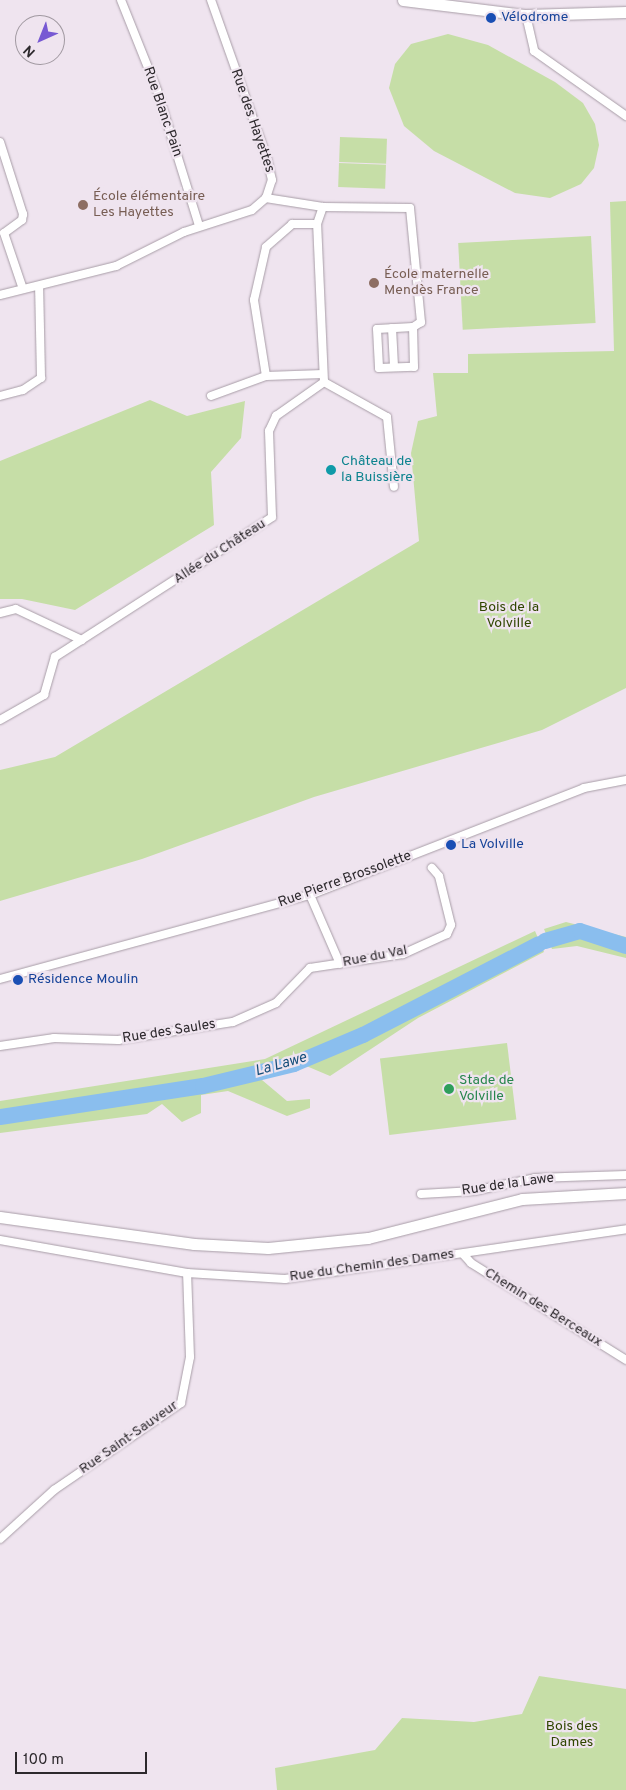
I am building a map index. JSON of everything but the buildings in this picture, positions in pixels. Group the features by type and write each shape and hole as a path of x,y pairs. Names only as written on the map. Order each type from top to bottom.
{"main road":[{"path":"403,0 433,2 526,15 626,12"},
{"path":"0,1217 194,1244 268,1248 368,1238 522,1199 626,1193"}],"street":[{"name":"Rue Blanc Pain","path":"121,0 157,90 199,226"},
{"name":"Rue des Hayettes","path":"211,0 268,158 272,180 266,198"},
{"path":"526,15 534,51 626,116"},
{"path":"0,142 23,214 22,220 4,233 23,288"},
{"path":"0,294 116,266 199,226 252,210 266,198 323,207 410,208 421,322 413,327 377,329 378,368 414,367 413,327"},
{"path":"323,207 318,224 324,378"},
{"path":"266,376 254,300 266,247 292,224 318,224"},
{"path":"0,396 23,390 40,378 38,286"},
{"path":"392,328 394,367"},
{"path":"210,396 266,376 324,378 387,418 394,487"},
{"name":"Allée du Château","path":"0,720 44,695 49,687 50,664 82,640 269,522 269,431 276,416 324,378"},
{"path":"0,613 16,609 82,640"},
{"name":"Rue Pierre Brossolette","path":"0,979 310,895 577,790 626,780"},
{"name":"Rue du Val","path":"320,966 403,954 447,934 451,925 439,876 432,868"},
{"path":"310,895 340,964"},
{"name":"Rue des Saules","path":"0,1046 54,1038 118,1040 233,1022 276,1003 304,971 320,966"},
{"name":"Rue de la Lawe","path":"420,1194 474,1191 535,1178 626,1175"},
{"name":"Rue du Chemin des Dames","path":"0,1240 187,1272 285,1279 626,1229"},
{"name":"Chemin des Berceaux","path":"463,1254 471,1263 626,1360"},
{"name":"Rue Saint-Sauveur","path":"0,1539 54,1490 181,1403 190,1357 187,1272"}],"green space":[{"path":"448,34 488,45 555,82 583,103 595,124 599,145 594,168 581,184 550,198 515,193 434,151 404,126 389,88 395,64 411,44"},
{"path":"340,137 387,139 386,164 339,162"},
{"path":"339,163 386,165 385,189 338,187"},
{"name":"Bois de la Volville","path":"626,201 626,688 542,730 314,797 142,859 0,901 0,770 55,757 419,541 411,453 418,421 437,416 433,373 468,373 468,354 614,351 610,202"},
{"path":"591,236 596,323 463,330 458,243"},
{"path":"150,400 187,416 245,401 241,438 211,472 214,525 75,610 22,599 0,599 0,461"},
{"path":"566,922 626,937 626,958 577,946 552,949 544,929"},
{"path":"535,931 544,952 418,1018 330,1076 304,1065 273,1072 262,1080 287,1101 310,1099 310,1108 287,1116 228,1091 201,1095 201,1113 182,1122 162,1104 147,1114 0,1133 0,1101 265,1059"},
{"name":"Stade de Volville","path":"507,1043 516,1119 389,1135 380,1059"},
{"name":"Bois des Dames","path":"539,1676 626,1689 626,1790 277,1790 275,1768 375,1750 402,1718 474,1722 522,1714"}],"waterway":[{"name":"La Lawe","path":"545,941 580,931 626,946"},
{"name":"La Lawe","path":"0,1117 203,1086 294,1064 363,1035 539,944"}],"place":[{"name":"Vélodrome","path":"491,18"},
{"name":"École élémentaire Les Hayettes","path":"83,205"},
{"name":"École maternelle Mendès France","path":"374,283"},
{"name":"Château de la Buissière","path":"331,470"},
{"name":"La Volville","path":"451,845"},
{"name":"Résidence Moulin","path":"18,980"},
{"name":"Stade de Volville","path":"449,1089"}]}
